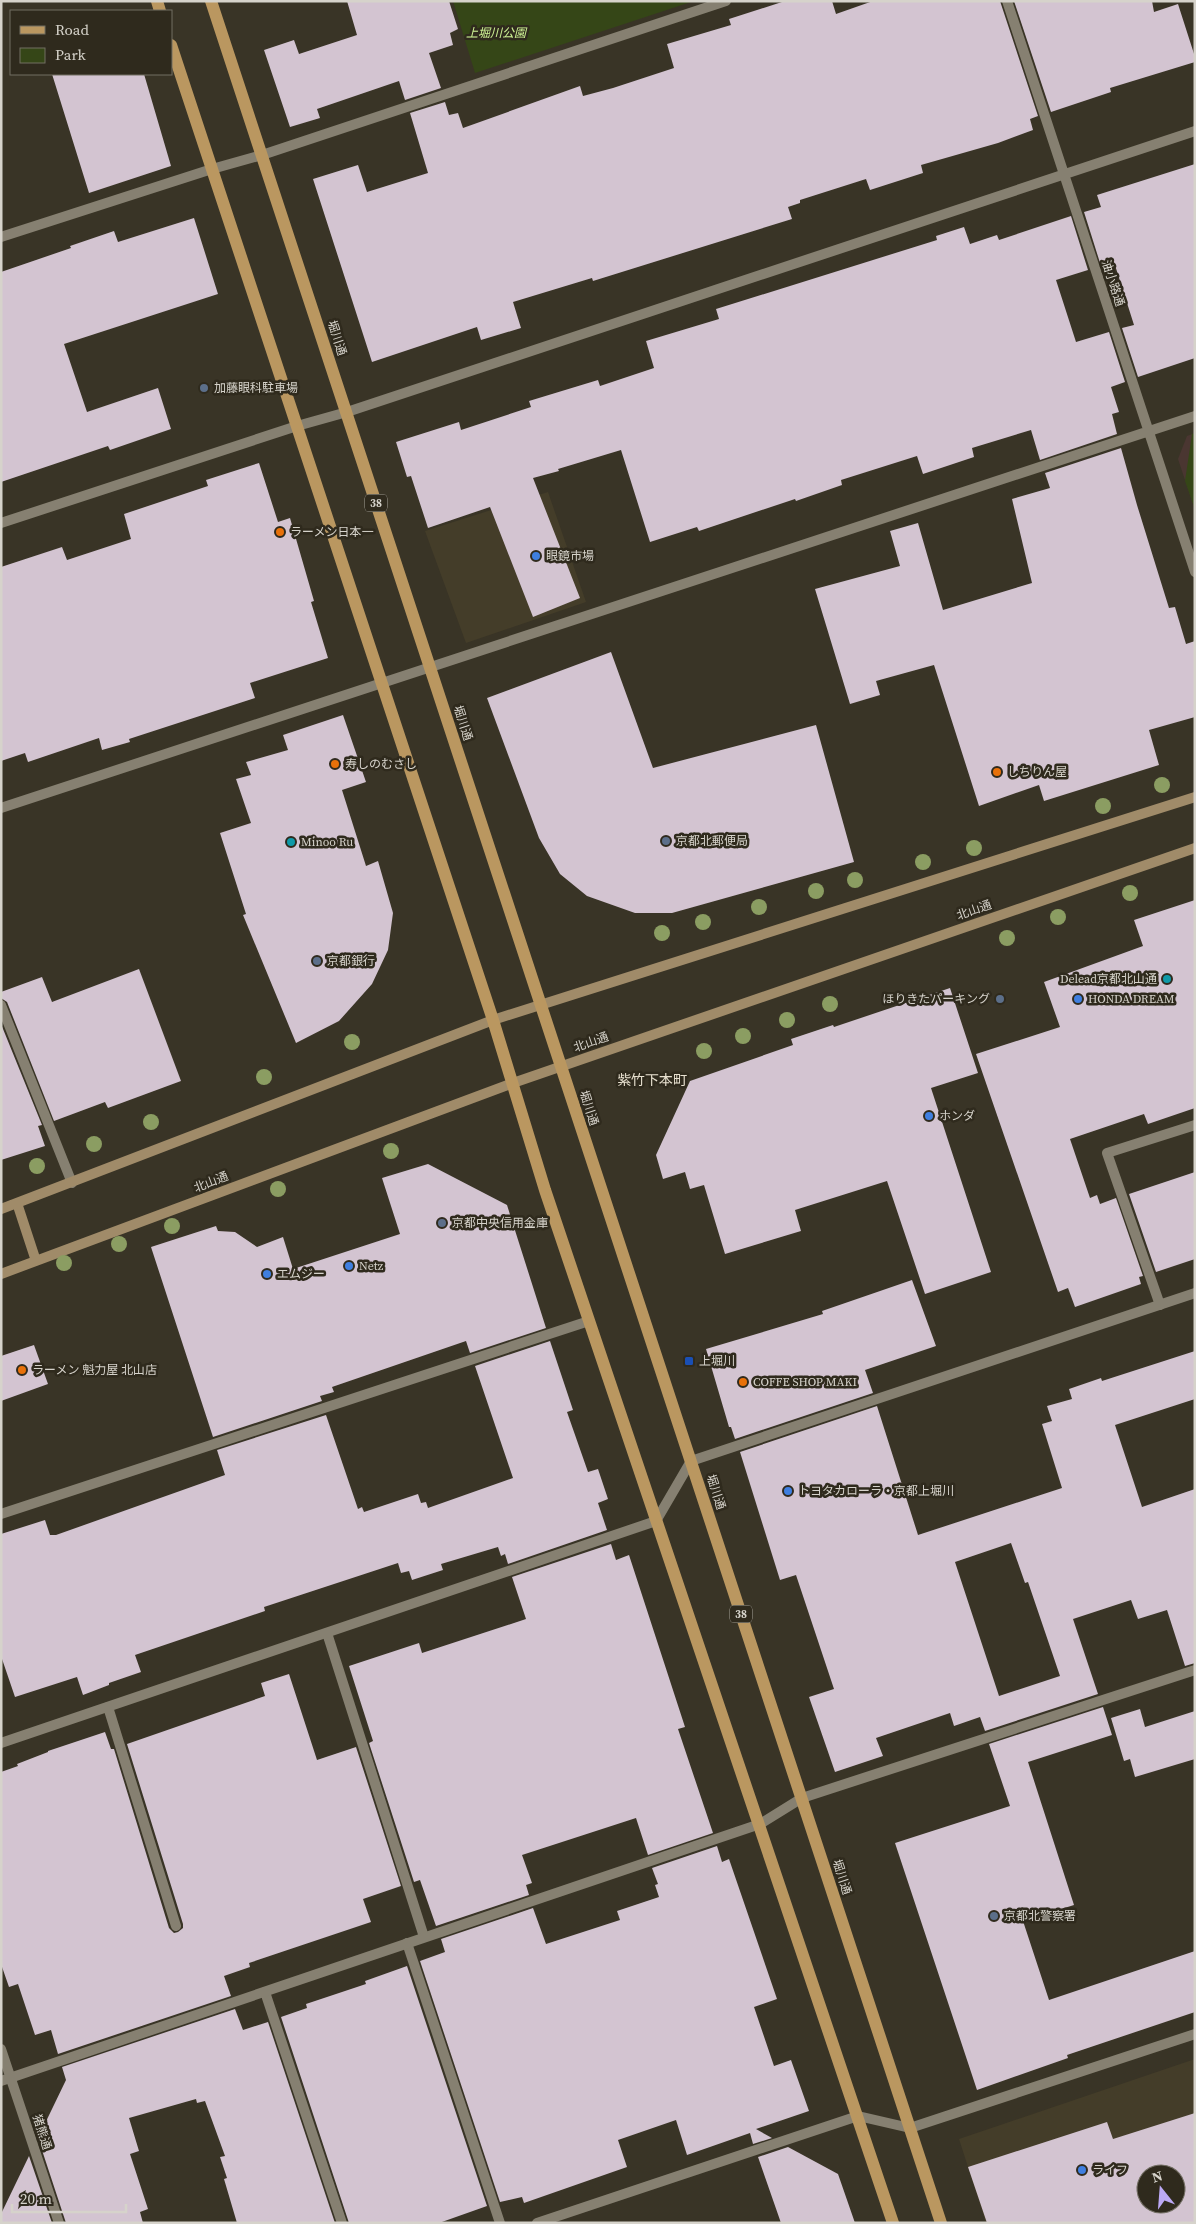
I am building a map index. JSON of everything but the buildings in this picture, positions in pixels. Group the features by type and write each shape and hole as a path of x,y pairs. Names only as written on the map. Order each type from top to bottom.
{"main road":[{"name":"堀川通","path":"211,1 941,2223"},
{"path":"172,48 493,1020 545,1190 893,2223"}],"street":[{"path":"1,237 212,169 262,155 726,1"},
{"name":"油小路通","path":"1007,1 1195,572"},
{"path":"1,523 297,426 347,412 1195,131"},
{"path":"1,808 1195,416"},
{"path":"1,1209 493,1020 1195,797"},
{"name":"北山通","path":"1,1274 513,1082 1195,848"},
{"path":"1,1005 72,1183"},
{"path":"1160,1305 1107,1153 1195,1124"},
{"path":"17,1203 36,1262"},
{"path":"1,1743 656,1521 691,1461 1195,1293"},
{"path":"1,1514 589,1321"},
{"path":"327,1633 424,1937"},
{"path":"6,2080 760,1824 802,1798 1195,1670"},
{"path":"108,1706 176,1926"},
{"path":"407,1943 500,2223"},
{"path":"265,1992 342,2223"},
{"path":"537,2223 858,2116 910,2128 1195,2034"},
{"name":"猪熊通","path":"1,2049 6,2080 60,2223"}],"shaded area":[{"path":"1195,433 1195,510 1178,459 1187,436"},
{"path":"548,492 586,602 466,643 425,531"},
{"name":"ライフ","path":"1195,2059 1195,2223 986,2223 959,2139"}],"green space":[{"name":"上堀川公園","path":"453,1 694,1 475,73"},
{"path":"1195,433 1195,510 1185,481 1192,434"}],"place":[{"name":"加藤眼科駐車場","path":"204,388"},
{"name":"ラーメン日本一","path":"280,532"},
{"name":"眼鏡市場","path":"536,556"},
{"name":"寿しのむさし","path":"335,764"},
{"name":"しちりん屋","path":"997,772"},
{"name":"京都北郵便局","path":"666,841"},
{"name":"Minoo Ru","path":"291,842"},
{"name":"京都銀行","path":"317,961"},
{"name":"Delead京都北山通","path":"1167,979"},
{"name":"ほりきたパーキング","path":"1000,999"},
{"name":"HONDA DREAM","path":"1078,999"},
{"name":"ホンダ","path":"929,1116"},
{"name":"京都中央信用金庫","path":"442,1223"},
{"name":"Netz","path":"349,1266"},
{"name":"エムジー","path":"267,1274"},
{"name":"上堀川","path":"689,1361"},
{"name":"ラーメン 魁力屋 北山店","path":"22,1370"},
{"name":"COFFE SHOP MAKI","path":"743,1382"},
{"name":"トヨタカローラ・京都上堀川","path":"788,1491"},
{"name":"京都北警察署","path":"994,1916"},
{"name":"ライフ","path":"1082,2170"}],"district":[{"name":"紫竹下本町","path":"652,1080"}]}
